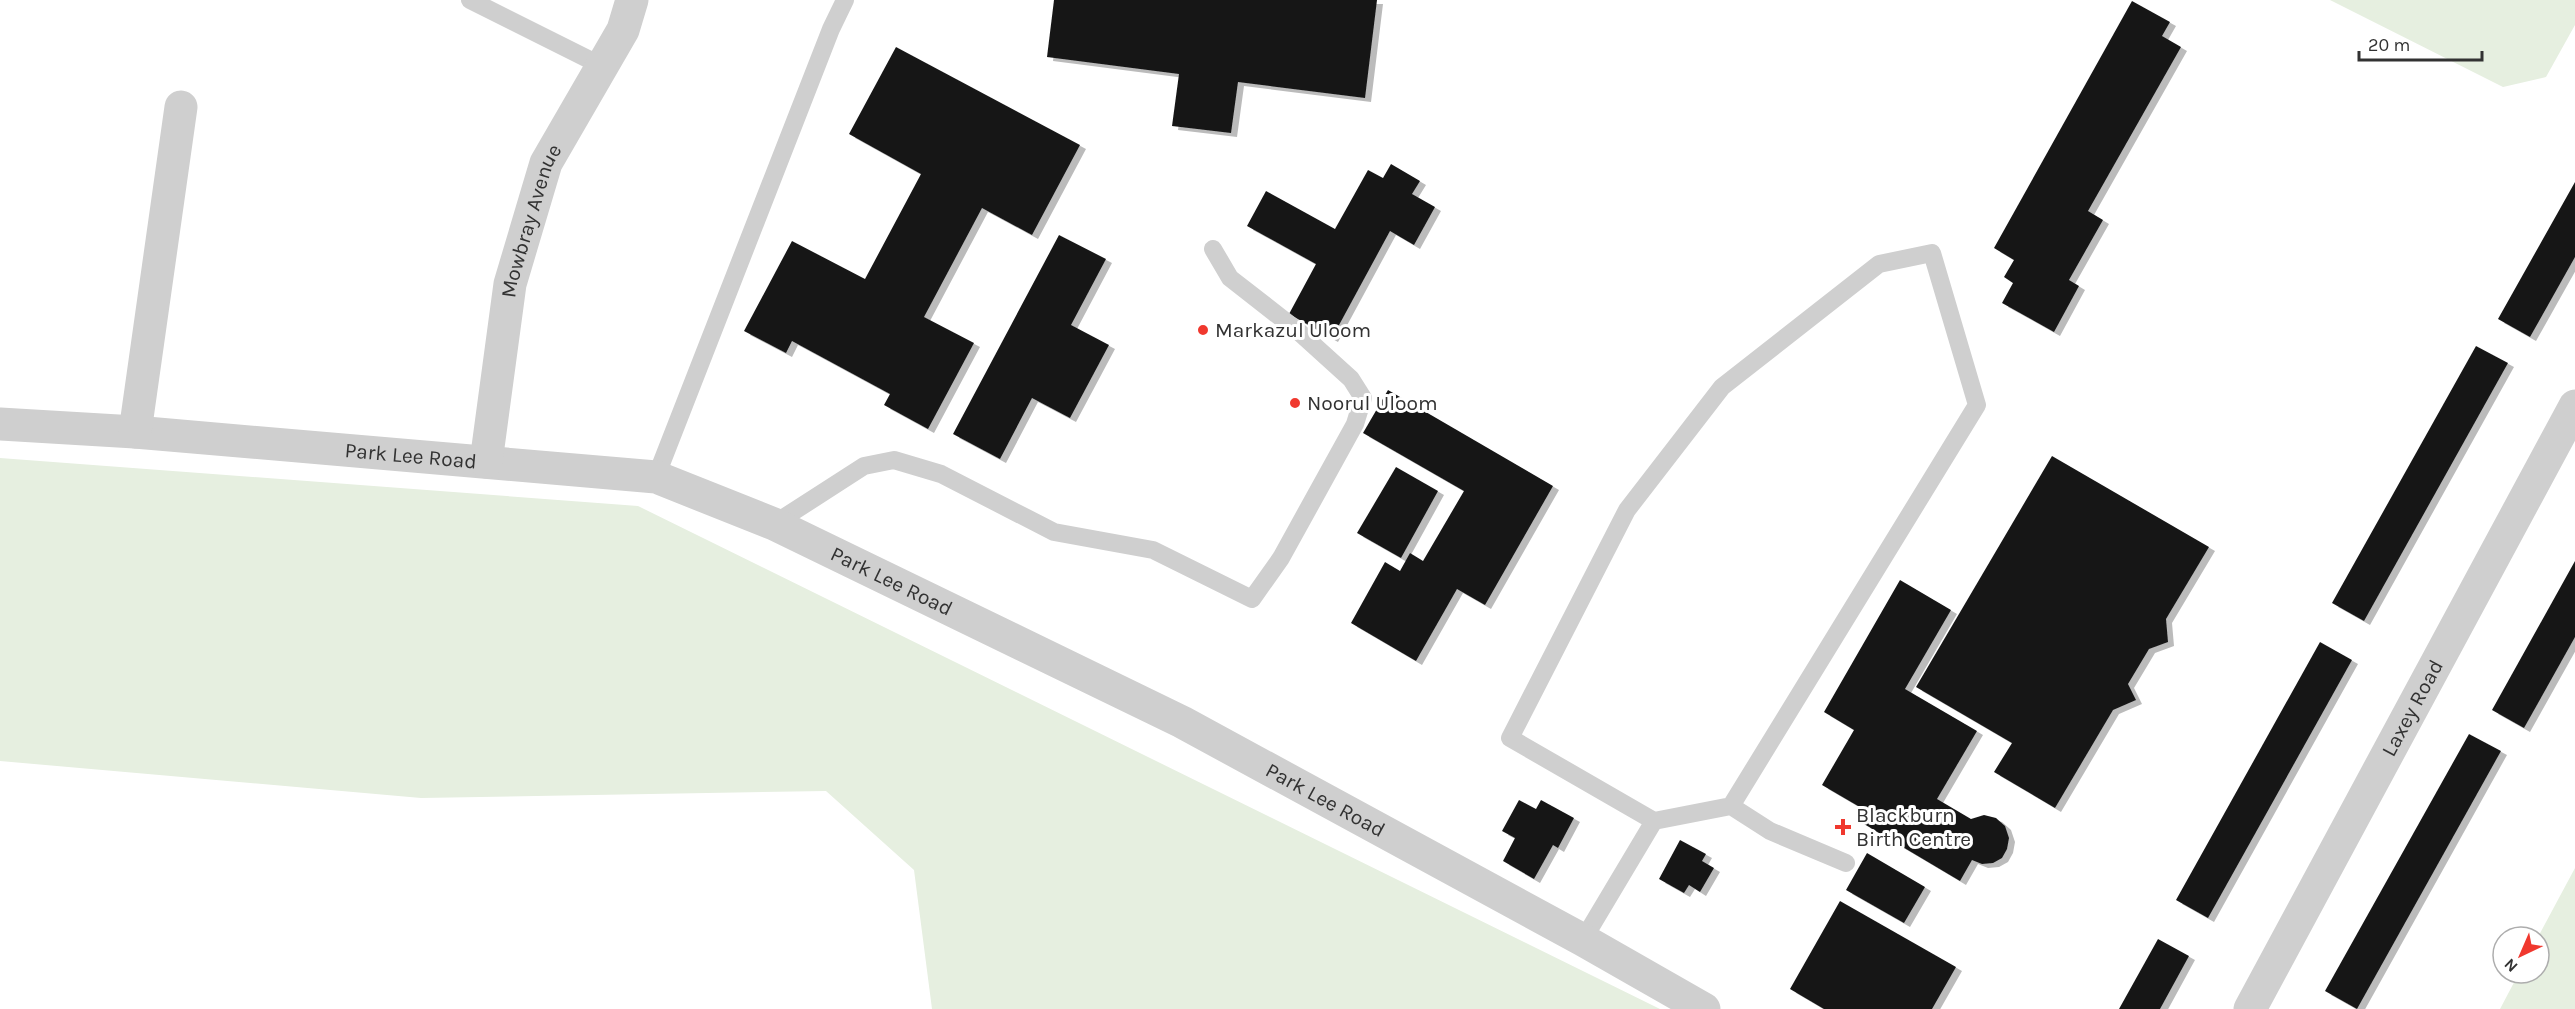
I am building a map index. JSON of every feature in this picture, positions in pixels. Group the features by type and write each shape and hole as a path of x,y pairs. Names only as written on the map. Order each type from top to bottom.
{"street":[{"name":"Mowbray Avenue","path":"486,462 510,284 546,163 623,30 632,0"},
{"path":"135,432 181,107"},
{"name":"Laxey Road","path":"2250,1009 2575,406"},
{"name":"Park Lee Road","path":"0,424 135,432 656,477 774,524 1182,722 1583,940 1704,1009"}],"lane":[{"path":"470,0 602,66"},
{"path":"656,477 831,29 845,0"},
{"path":"774,524 864,466 894,459 941,474 1054,532 1153,550 1252,600 1281,558 1355,424 1363,398 1351,379 1298,332 1230,278 1213,249"},
{"path":"1731,806 1977,405 1932,253 1879,264 1722,387 1627,510 1510,738 1654,821 1731,806 1770,831 1846,863"},
{"path":"1583,940 1654,821"}],"green space":[{"path":"2330,0 2575,0 2575,25 2546,77 2503,87"},
{"path":"0,458 638,506 1660,1009 932,1009 914,870 826,791 421,798 0,761"},
{"path":"2575,868 2575,1009 2500,1009 2513,985 2551,985 2551,925 2544,925"}],"building":[{"path":"1054,0 1377,0 1365,98 1238,82 1231,133 1172,126 1179,74 1047,57"},
{"path":"2132,1 2170,22 2162,36 2181,47 2088,211 2103,220 2069,280 2079,286 2054,332 2002,303 2013,283 2004,277 2014,260 1994,248"},
{"path":"896,47 1080,145 1032,235 982,208 924,317 974,343 928,429 884,405 890,394 792,341 786,353 744,331 792,241 865,279 921,174 849,134"},
{"path":"1391,164 1420,181 1412,194 1435,207 1414,245 1390,231 1332,338 1289,314 1316,264 1247,226 1266,191 1335,229 1368,170 1383,178"},
{"path":"2575,182 2575,257 2530,337 2498,319"},
{"path":"1059,235 1106,259 1071,325 1109,345 1070,418 1032,398 1000,459 953,434"},
{"path":"2476,346 2508,363 2364,621 2332,603"},
{"path":"1388,390 1553,486 1485,605 1457,589 1416,661 1351,623 1385,562 1400,571 1410,553 1423,561 1464,491 1363,433"},
{"path":"2052,456 2209,547 2166,619 2168,642 2149,649 2128,684 2136,700 2113,710 2055,808 1994,772 2012,743 1916,687"},
{"path":"1396,467 1438,491 1401,558 1357,533"},
{"path":"2575,561 2575,637 2524,728 2492,710"},
{"path":"1900,580 1951,610 1905,689 1977,731 1937,799 1971,819 1984,815 1996,818 2005,826 2009,838 2002,858 1993,863 1982,864 1972,860 1960,881 1864,824 1870,813 1822,785 1854,730 1824,712"},
{"path":"2320,642 2352,660 2208,918 2176,900"},
{"path":"2469,734 2501,751 2357,1009 2325,991"},
{"path":"1519,800 1536,809 1541,800 1574,818 1558,848 1553,845 1534,879 1503,861 1515,838 1502,831"},
{"path":"1680,840 1706,854 1702,861 1714,868 1700,892 1689,885 1684,893 1659,879"},
{"path":"1867,853 1925,887 1904,923 1846,890"},
{"path":"1840,901 1956,967 1932,1009 1824,1009 1790,989"},
{"path":"2158,939 2189,956 2160,1009 2119,1009"}],"place":[{"name":"Markazul Uloom","path":"1203,330"},
{"name":"Noorul Uloom","path":"1295,403"},
{"name":"Blackburn Birth Centre","path":"1843,827"}]}
